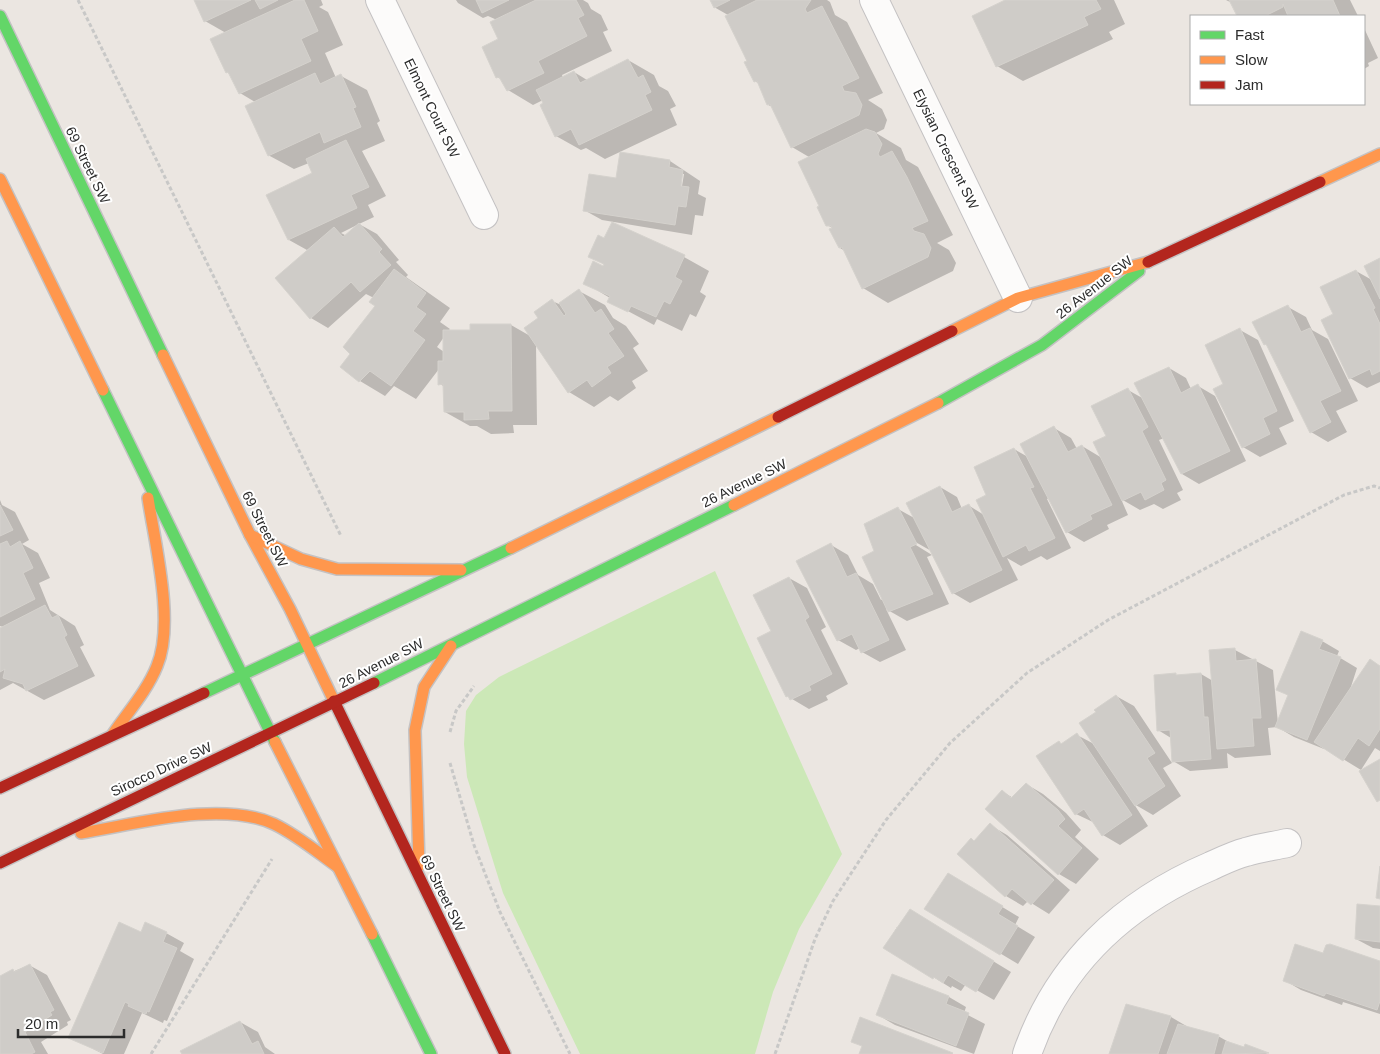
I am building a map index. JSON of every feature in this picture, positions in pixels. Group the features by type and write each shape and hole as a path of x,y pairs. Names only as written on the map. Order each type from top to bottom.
{"main road":[{"path":"0,6 11,40"},
{"name":"69 Street SW","path":"0,16 250,535 308,646 505,1054"},
{"name":"26 Avenue SW","path":"308,646 467,570 1018,298 1150,262 1380,154"},
{"path":"0,179 271,734 341,870 431,1054"},
{"name":"26 Avenue SW","path":"335,703 928,409 1042,345 1150,262"},
{"path":"113,734 152,676 160,655 162,608 145,476"},
{"path":"250,535 301,559 337,569 467,570"},
{"path":"420,878 415,730 424,687 452,645"},
{"path":"0,788 113,734 308,646"},
{"name":"Sirocco Drive SW","path":"0,862 335,703"},
{"path":"55,836 215,814 249,817 286,830 341,870"}],"street":[{"name":"Elmont Court SW","path":"380,0 484,215"},
{"name":"Elysian Crescent SW","path":"874,0 1018,298"},
{"path":"1027,1054 1046,1010 1077,962 1104,933 1156,892 1195,873 1246,852 1287,843"}],"path":[{"path":"78,0 344,542"},
{"path":"774,1054 815,939 833,901 886,820 950,743 1027,673 1108,620 1344,495 1374,486 1380,488"},
{"path":"450,734 456,711 474,686"},
{"path":"450,757 450,764 474,845 500,912 570,1054"},
{"path":"151,1054 274,856"}],"green space":[{"path":"715,571 842,854 799,929 773,992 755,1054 580,1054 503,893 467,777 464,744 466,711 476,695 499,677"}],"building":[{"path":"194,0 251,0 204,22"},
{"path":"255,0 278,0 260,9"},
{"path":"295,0 304,0 318,31 301,39 311,61 239,94 228,72 226,73 210,39"},
{"path":"476,0 509,0 482,13"},
{"path":"536,0 576,0 584,15 578,18 587,36 538,61 544,73 507,91 499,77 496,78 482,47 498,39 490,22"},
{"path":"710,0 730,0 714,8"},
{"path":"757,0 811,0 805,9 807,13 822,6 859,78 842,86 844,91 856,93 862,105 859,115 791,148 770,104 767,105 757,81 754,82 744,62 747,61 725,16"},
{"path":"1005,0 1096,0 1101,9 1084,17 1088,25 996,67 972,16"},
{"path":"1229,0 1333,0 1340,15 1288,15 1283,4 1283,7 1267,15 1236,15"},
{"path":"628,59 638,78 643,75 651,92 645,95 652,110 579,145 571,129 555,137 540,105 543,103 536,90 574,71 580,83"},
{"path":"315,73 320,84 341,74 356,107 353,108 361,127 324,143 320,132 268,156 245,106"},
{"path":"866,129 875,132 882,144 878,154 880,157 892,151 907,177 928,221 912,228 914,231 924,234 931,248 928,257 862,289 842,247 839,248 829,229 832,228 831,226 826,226 817,207 819,206 798,162"},
{"path":"346,140 369,187 351,195 357,208 288,240 266,195 312,173 306,159"},
{"path":"620,152 670,160 669,167 683,170 681,186 689,187 686,207 678,206 675,225 583,211 589,174 616,178"},
{"path":"612,222 685,255 675,277 682,281 670,304 664,301 656,317 631,306 628,312 607,302 610,296 583,284 593,261 603,266 604,264 588,257 598,235 604,238"},
{"path":"359,223 382,249 379,252 391,265 360,292 351,282 310,319 275,278 334,227 343,237"},
{"path":"1380,258 1380,299 1364,266"},
{"path":"394,269 426,293 416,307 426,314 413,331 425,340 391,386 370,371 359,382 340,367 350,354 343,347 375,306 369,302"},
{"path":"1356,270 1375,308 1373,309 1380,324 1380,371 1372,375 1370,369 1349,379 1321,320 1333,314 1320,287"},
{"path":"579,289 595,313 601,309 614,329 608,333 624,356 607,367 611,373 592,387 587,380 568,393 524,328 538,318 534,312 552,299 564,316 566,314 559,303"},
{"path":"1288,305 1301,332 1310,328 1341,391 1320,401 1331,422 1310,433 1266,344 1264,345 1252,322"},
{"path":"470,324 511,324 512,411 488,411 489,419 464,420 464,412 444,412 443,384 438,385 438,361 443,361 443,330 470,330"},
{"path":"1240,328 1277,411 1263,418 1270,434 1242,448 1213,389 1223,384 1205,345"},
{"path":"1169,367 1181,393 1198,384 1230,451 1181,474 1134,383"},
{"path":"1128,388 1148,427 1142,431 1166,480 1161,483 1164,490 1145,500 1141,492 1122,501 1093,442 1106,436 1091,406"},
{"path":"1054,426 1068,452 1082,445 1112,505 1090,515 1092,519 1066,533 1020,444"},
{"path":"1014,448 1034,487 1030,488 1055,538 1029,551 1026,545 1003,557 976,500 986,495 974,467"},
{"path":"940,486 952,512 969,504 1002,570 952,594 906,503"},
{"path":"0,505 13,530 0,536"},
{"path":"898,507 917,544 910,547 933,594 888,612 862,557 874,551 864,524"},
{"path":"7,541 10,547 20,541 33,568 23,573 35,599 0,617 0,544"},
{"path":"831,543 847,577 856,573 889,640 861,653 852,634 837,641 796,561"},
{"path":"789,577 809,617 805,620 832,674 809,686 811,690 790,700 788,696 786,697 757,638 771,631 753,595"},
{"path":"45,605 52,618 58,615 67,635 64,637 78,666 26,691 23,684 3,678 5,669 0,672 0,628"},
{"path":"1301,631 1323,640 1319,649 1341,657 1307,740 1275,727 1288,695 1276,690"},
{"path":"1235,648 1236,661 1256,659 1261,718 1252,718 1254,746 1217,749 1209,650"},
{"path":"1370,659 1380,666 1380,729 1369,746 1358,738 1343,761 1314,742"},
{"path":"1176,673 1176,675 1201,673 1204,717 1208,717 1211,759 1172,762 1170,730 1157,731 1154,675"},
{"path":"1116,695 1155,753 1147,758 1165,786 1135,806 1079,723"},
{"path":"1077,733 1132,815 1102,836 1084,809 1075,815 1036,756 1059,741 1061,744"},
{"path":"1380,759 1380,800 1377,802 1359,771"},
{"path":"1026,783 1058,810 1065,819 1058,826 1082,848 1058,875 985,809 1002,790 1011,798"},
{"path":"990,823 1054,880 1031,905 1012,889 1005,897 957,854 971,838 974,841"},
{"path":"1380,866 1380,899 1376,898"},
{"path":"948,873 1003,906 998,914 1018,926 1000,955 924,909"},
{"path":"1357,904 1380,906 1380,942 1355,939"},
{"path":"910,909 994,961 976,992 948,975 943,983 934,977 933,979 883,948"},
{"path":"119,922 141,932 145,922 167,932 163,942 177,948 149,1012 147,1011 146,1014 128,1006 129,1004 125,1002 103,1053 68,1038"},
{"path":"1295,944 1323,953 1326,945 1330,944 1380,961 1380,1001 1377,1010 1326,993 1324,996 1283,981"},
{"path":"30,964 54,1010 50,1012 52,1015 25,1032 35,1052 31,1054 0,1054 0,976 13,969 14,972"},
{"path":"892,974 949,996 946,1004 969,1013 956,1046 876,1015"},
{"path":"1126,1004 1171,1016 1158,1054 1109,1054"},
{"path":"860,1017 953,1053 859,1054 862,1046 851,1042"},
{"path":"240,1021 252,1044 258,1041 264,1054 182,1054 180,1051"},
{"path":"1178,1024 1219,1035 1214,1054 1167,1054"},
{"path":"1226,1041 1244,1047 1245,1044 1269,1053 1222,1054"}],"traffic: fast":[{"path":"0,16 163,355"},
{"path":"938,403 1042,345 1139,271"},
{"path":"103,390 275,742"},
{"path":"374,683 734,505"},
{"path":"204,693 511,548"},
{"path":"372,934 431,1054"}],"traffic: slow":[{"path":"1320,182 1380,154"},
{"path":"0,179 103,390"},
{"path":"952,331 1018,298 1148,262"},
{"path":"163,355 250,535 290,609 334,701"},
{"path":"734,505 938,403"},
{"path":"511,548 778,417"},
{"path":"113,734 148,684 157,666 162,648 164,628 162,583 148,498"},
{"path":"250,535 301,559 337,569 461,570"},
{"path":"419,866 415,730 424,687 451,646"},
{"path":"275,742 372,934"},
{"path":"81,833 179,816 229,814 253,817 282,828 299,838 338,867"}],"traffic: jam":[{"path":"1148,262 1320,182"},
{"path":"778,417 952,331"},
{"path":"0,863 374,683"},
{"path":"0,788 204,693"},
{"path":"334,701 505,1054"}]}
